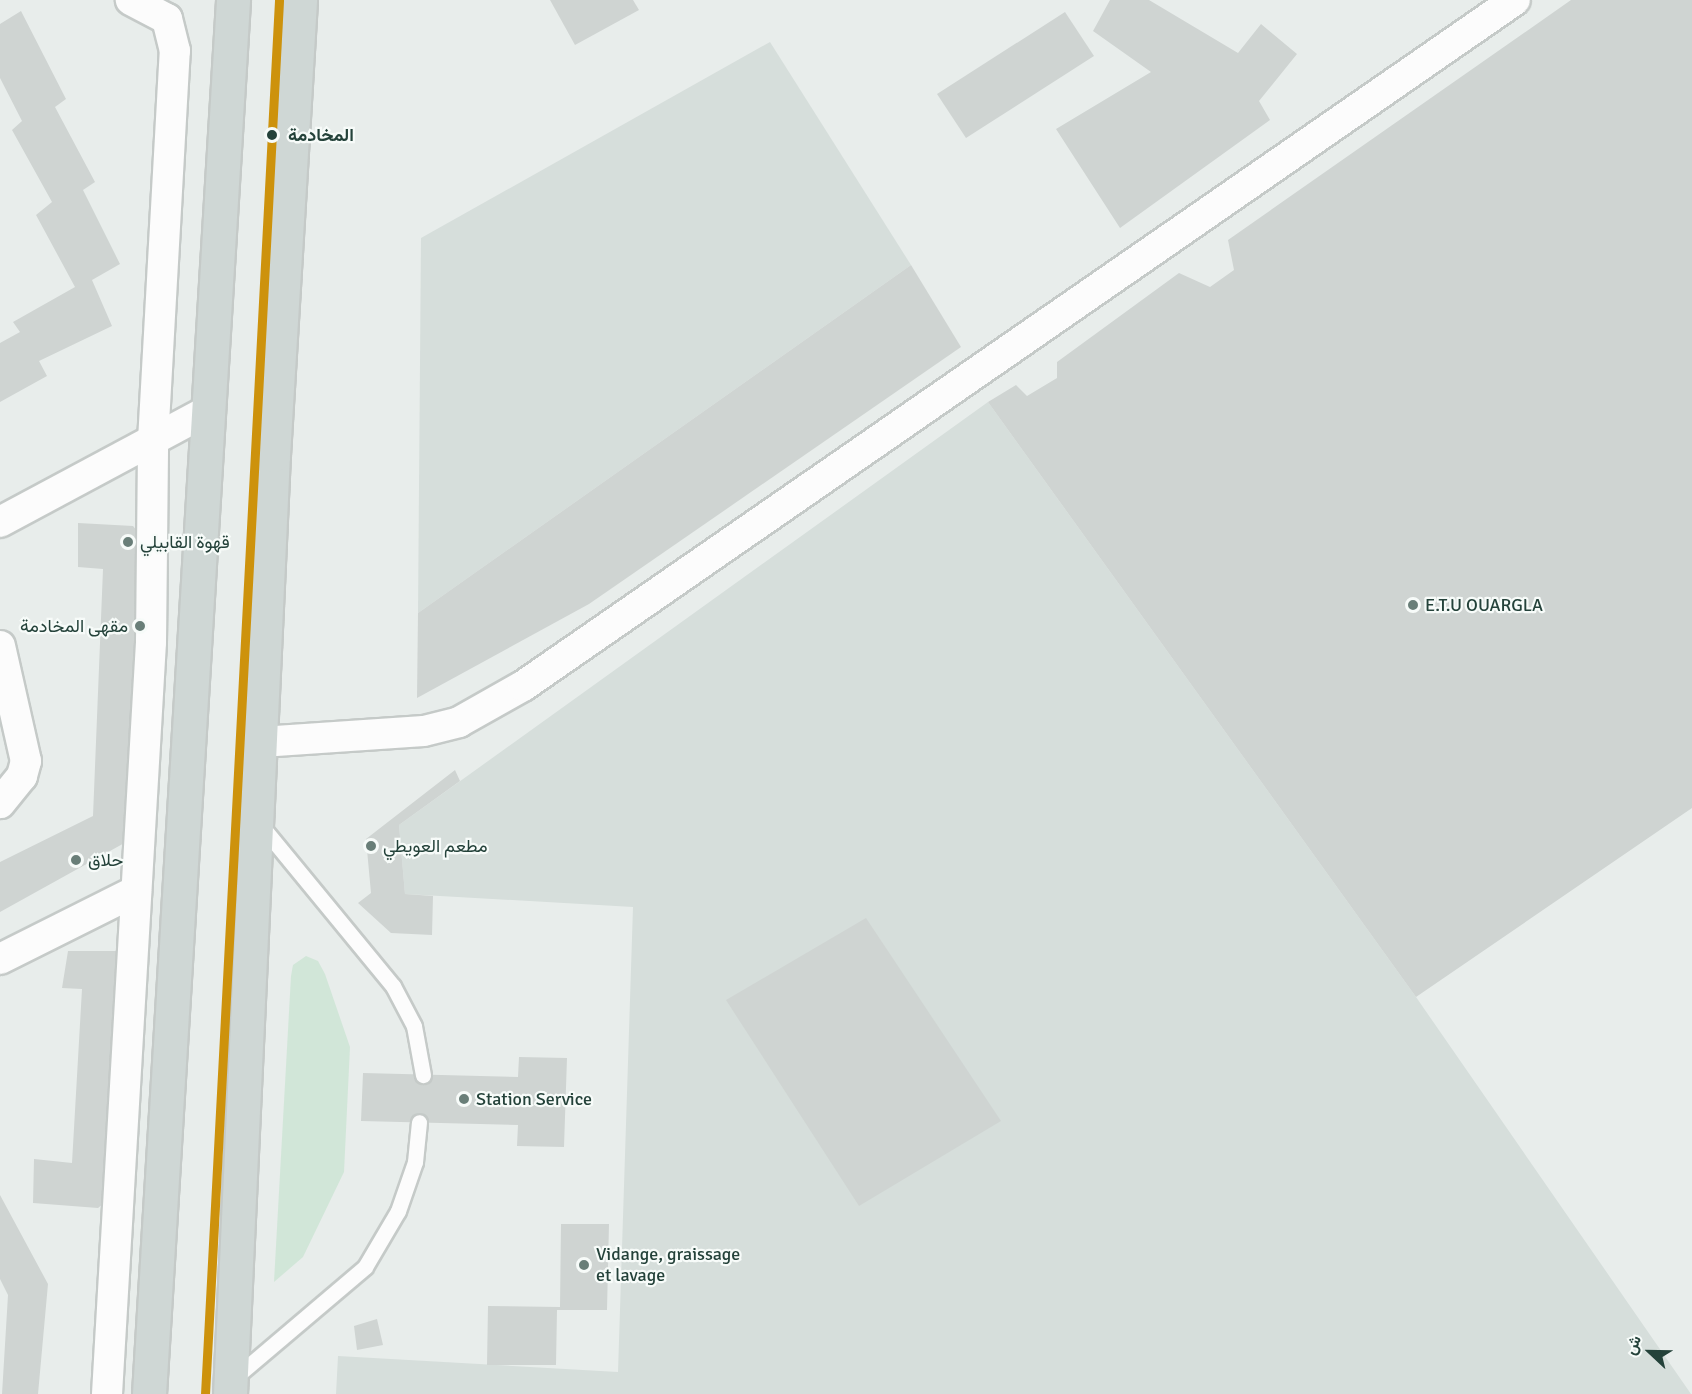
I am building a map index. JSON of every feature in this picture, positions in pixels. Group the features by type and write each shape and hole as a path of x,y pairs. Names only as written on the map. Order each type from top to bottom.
{"main road":[{"path":"149,1394 233,0"},
{"path":"230,1388 255,817 261,742 300,0"}],"street":[{"path":"107,1394 151,642 153,441 175,51 167,19 131,0"},
{"path":"261,742 424,731 459,722 523,686 1515,0"},
{"path":"0,522 207,411"},
{"path":"0,646 26,761 22,776 0,804"},
{"path":"0,959 136,891"}],"lane":[{"path":"255,817 393,986 414,1026 423,1075"},
{"path":"230,1388 365,1267 398,1211 415,1162 419,1122"}],"shaded area":[{"path":"770,42 911,265 418,613 421,238"},
{"path":"988,402 1416,997 1691,1394 336,1394 338,1356 618,1372 633,907 405,894 399,825"}],"green space":[{"path":"306,956 318,961 325,974 350,1047 344,1172 303,1257 274,1282 291,976 293,965"}],"building":[{"path":"550,0 633,0 639,10 575,45"},
{"path":"1110,0 1149,0 1238,53 1261,24 1297,54 1259,101 1270,120 1120,228 1056,129 1151,72 1093,31"},
{"name":"E.T.U OUARGLA","path":"1571,0 1692,0 1692,808 1416,997 988,402 1016,385 1027,396 1057,378 1057,362 1179,273 1210,287 1234,270 1228,240"},
{"path":"21,11 66,99 55,107 95,182 83,190 120,264 92,280 112,326 39,361 47,376 0,402 0,343 20,332 13,322 75,287 36,215 52,202 12,130 22,121 0,78 0,24"},
{"path":"1065,12 1094,56 966,138 937,94"},
{"path":"911,265 961,347 589,604 417,698 418,613"},
{"path":"78,523 133,526 147,543 128,841 0,912 0,862 93,816 103,569 78,567"},
{"path":"455,770 460,781 399,825 405,894 433,896 432,935 391,933 358,903 371,893 366,839"},
{"path":"866,918 1001,1121 859,1206 726,1000"},
{"path":"68,951 118,951 109,1199 98,1208 33,1203 34,1159 72,1163 82,989 62,988"},
{"name":"Station Service","path":"519,1057 567,1058 564,1147 517,1146 518,1125 361,1121 363,1073 518,1077"},
{"path":"0,1195 48,1284 38,1394 2,1394 8,1295 0,1279"},
{"name":"Vidange, graissage et lavage","path":"561,1224 609,1224 607,1310 557,1310 556,1365 487,1365 488,1306 560,1307"},
{"path":"377,1319 383,1345 357,1350 354,1326"}],"transit line":[{"path":"205,1394 279,0"}],"place":[{"name":"المخادمة","path":"272,135"},
{"name":"قهوة القابيلي","path":"128,542"},
{"name":"E.T.U OUARGLA","path":"1413,605"},
{"name":"مقهى المخادمة","path":"140,626"},
{"name":"مطعم العويطي","path":"371,846"},
{"name":"حلاق","path":"76,860"},
{"name":"Station Service","path":"464,1099"},
{"name":"Vidange, graissage et lavage","path":"584,1265"}]}
